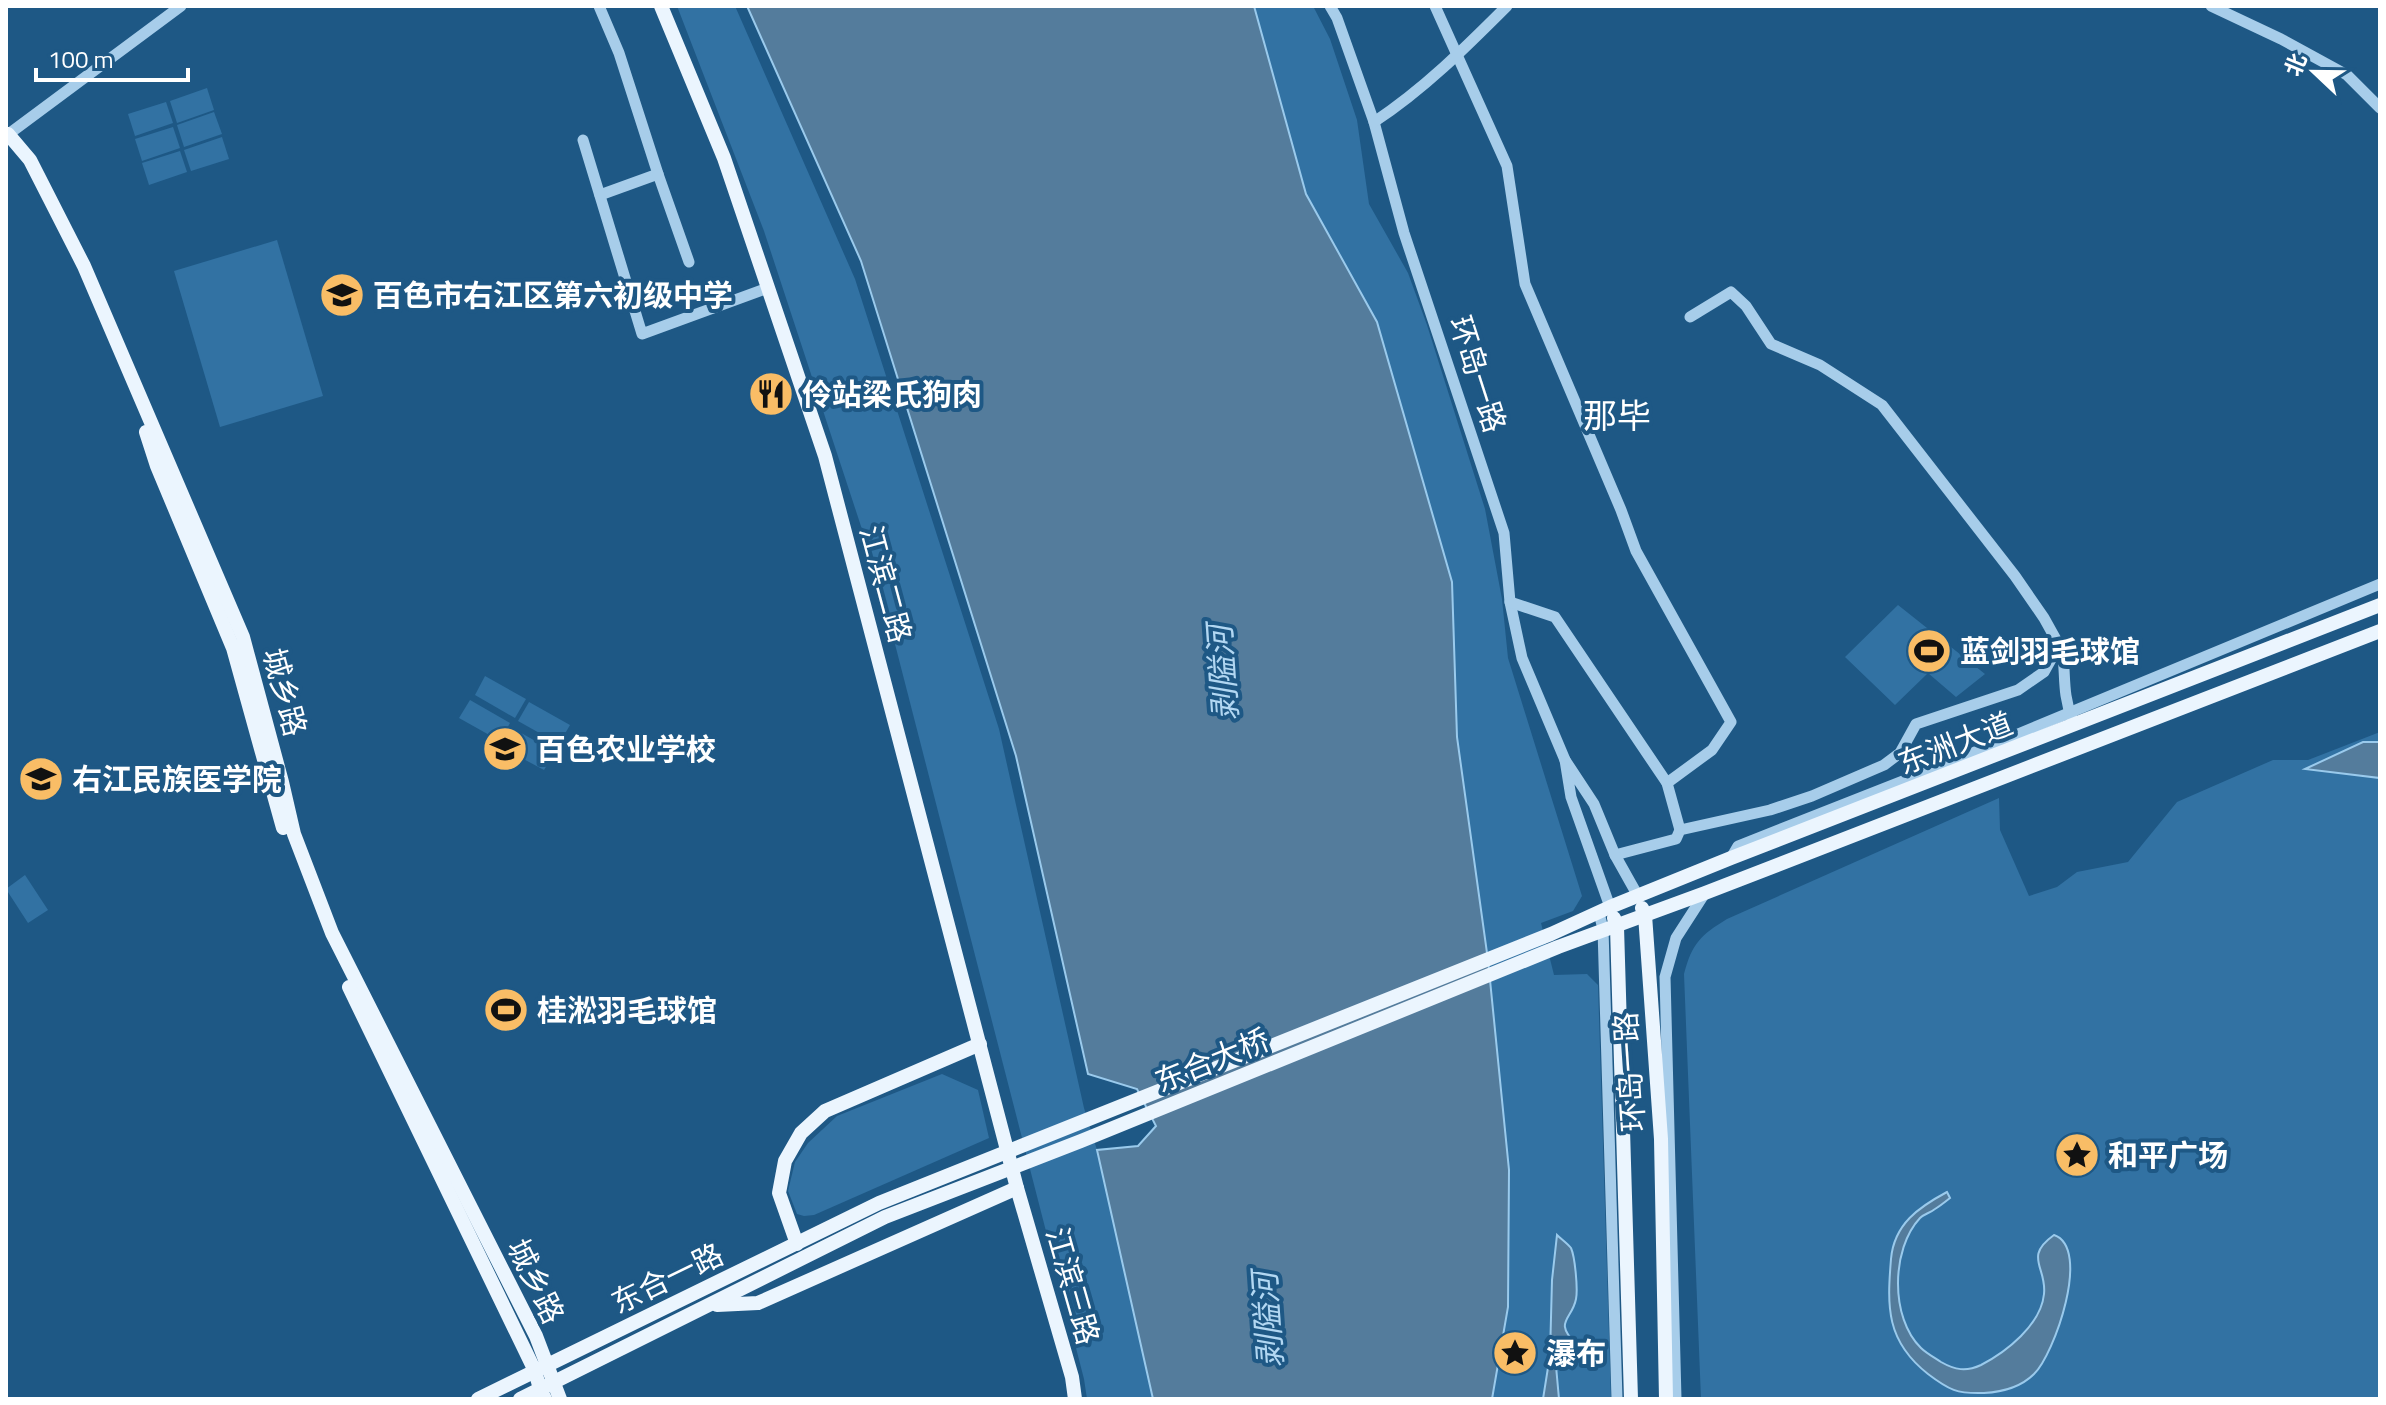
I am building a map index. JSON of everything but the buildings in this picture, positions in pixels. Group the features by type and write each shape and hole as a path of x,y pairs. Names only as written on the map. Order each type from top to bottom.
{"main road":[{"name":"江滨二路","path":"661,6 724,158 825,456 1017,1188"},
{"name":"城乡路","path":"7,134 30,160 84,266 243,637 294,834 332,933 536,1336 546,1391 560,1399"},
{"name":"东洲大道","path":"1554,940 1604,910 2072,718 2380,605"},
{"name":"东洲大道","path":"1554,940 1610,929 2380,631"},
{"path":"1764,845 1772,867"},
{"name":"环岛一路","path":"1638,896 1645,915 1661,1139 1666,1399"},
{"name":"环岛一路","path":"1604,910 1610,929 1631,1399"},
{"name":"东合大桥","path":"882,1210 1554,940"},
{"path":"797,1244 779,1193 785,1161 801,1133 825,1111 980,1044"},
{"path":"1660,1171 1670,1158 1661,1139"},
{"path":"709,1305 758,1303 1017,1188"},
{"name":"江滨三路","path":"1017,1188 1072,1377 1075,1399"},
{"name":"东合一路","path":"478,1399 797,1244 882,1210"},
{"name":"东合一路","path":"520,1399 546,1391 882,1210"}],"street":[{"path":"7,134 181,6"},
{"path":"599,6 619,53 689,262"},
{"name":"环岛一路","path":"1330,6 1374,122 1404,233 1504,533 1510,602 1522,658 1565,760 1594,804 1615,855 1638,896"},
{"path":"1435,6 1507,166 1525,284 1636,551 1731,722 1712,750 1667,783"},
{"path":"1374,122 1405,102 1507,6"},
{"path":"2211,6 2347,75 2380,108"},
{"path":"583,140 642,334 768,288"},
{"path":"600,195 658,174"},
{"path":"1690,317 1731,292 1746,306 1771,344 1820,365 1882,405 2015,576 2062,647 2065,701 2072,718"},
{"path":"1731,858 1738,846 2072,718 2380,584"},
{"path":"1510,602 1555,617 1667,783 1680,830 1676,839 1615,855"},
{"path":"1680,830 1770,810 1884,765 1900,753 1916,724 2018,690 2044,672 2059,645"},
{"name":"环岛一路","path":"1565,760 1571,797 1604,910"},
{"path":"1676,1399 1665,977 1676,938 1705,893"},
{"path":"1610,929 1617,1399"}],"shaded area":[{"path":"677,6 735,6 855,279 999,729 1153,1399 1087,1399 878,578 764,231"},
{"path":"1254,6 1313,6 1330,39 1357,120 1369,204 1408,273 1485,509 1502,599 1508,658 1582,896 1573,911 1541,923 1554,975 1587,974 1598,985 1611,1399 1492,1399 1508,1307 1509,1170 1485,941 1457,737 1452,582 1377,322 1306,194"},
{"path":"207,88 214,110 177,123 170,101"},
{"path":"166,102 173,123 135,136 128,114"},
{"path":"214,112 222,134 184,147 177,125"},
{"path":"173,127 180,148 142,161 135,139"},
{"path":"222,137 229,159 191,171 184,150"},
{"path":"180,151 187,172 149,185 142,163"},
{"path":"277,240 323,396 220,427 174,271"},
{"path":"1898,605 1985,674 1956,697 1928,673 1895,705 1845,657"},
{"path":"485,676 526,699 515,718 475,695"},
{"path":"470,700 510,723 500,741 459,718"},
{"path":"529,702 570,725 559,744 518,721"},
{"path":"514,729 555,752 544,770 503,748"},
{"path":"2380,732 2380,1399 1701,1399 1684,974 1694,947 1704,935 1727,919 1999,798 2000,830 2029,896 2057,887 2077,872 2128,862 2177,802 2273,760 2308,760"},
{"path":"25,875 48,910 28,923 6,889"},
{"path":"942,1074 978,1090 989,1138 814,1215 797,1214 788,1191 795,1162 808,1143 837,1116"}],"water":[{"name":"剥隘河","path":"747,6 1254,6 1306,194 1377,322 1452,582 1457,737 1488,960 1509,1170 1508,1307 1492,1399 1153,1399 1097,1150 1138,1146 1156,1126 1137,1089 1088,1074 1016,756 861,261"},
{"path":"2363,742 2380,742 2380,778 2305,769"},
{"path":"1947,1192 1950,1198 1922,1217 1910,1231 1899,1265 1898,1283 1899,1302 1911,1335 1923,1350 1946,1365 1961,1369 1976,1367 2001,1353 2021,1336 2036,1316 2044,1294 2038,1263 2040,1250 2054,1235 2065,1244 2070,1260 2070,1280 2051,1346 2034,1374 2010,1388 1975,1393 1948,1387 1914,1362 1904,1349 1892,1322 1889,1293 1891,1259 1897,1236 1910,1218"},
{"path":"1557,1235 1571,1248 1574,1258 1576,1299 1565,1325 1576,1344 1570,1355 1556,1366 1559,1399 1543,1399 1550,1355"}],"place":[{"name":"百色市右江区第六初级中学","path":"342,295"},
{"name":"伶站梁氏狗肉","path":"771,394"},
{"name":"蓝剑羽毛球馆","path":"1929,651"},
{"name":"百色农业学校","path":"505,749"},
{"name":"右江民族医学院","path":"41,779"},
{"name":"桂淞羽毛球馆","path":"506,1010"},
{"name":"和平广场","path":"2077,1155"},
{"name":"瀑布","path":"1515,1353"}],"district":[{"name":"那毕","path":"1617,415"}]}
